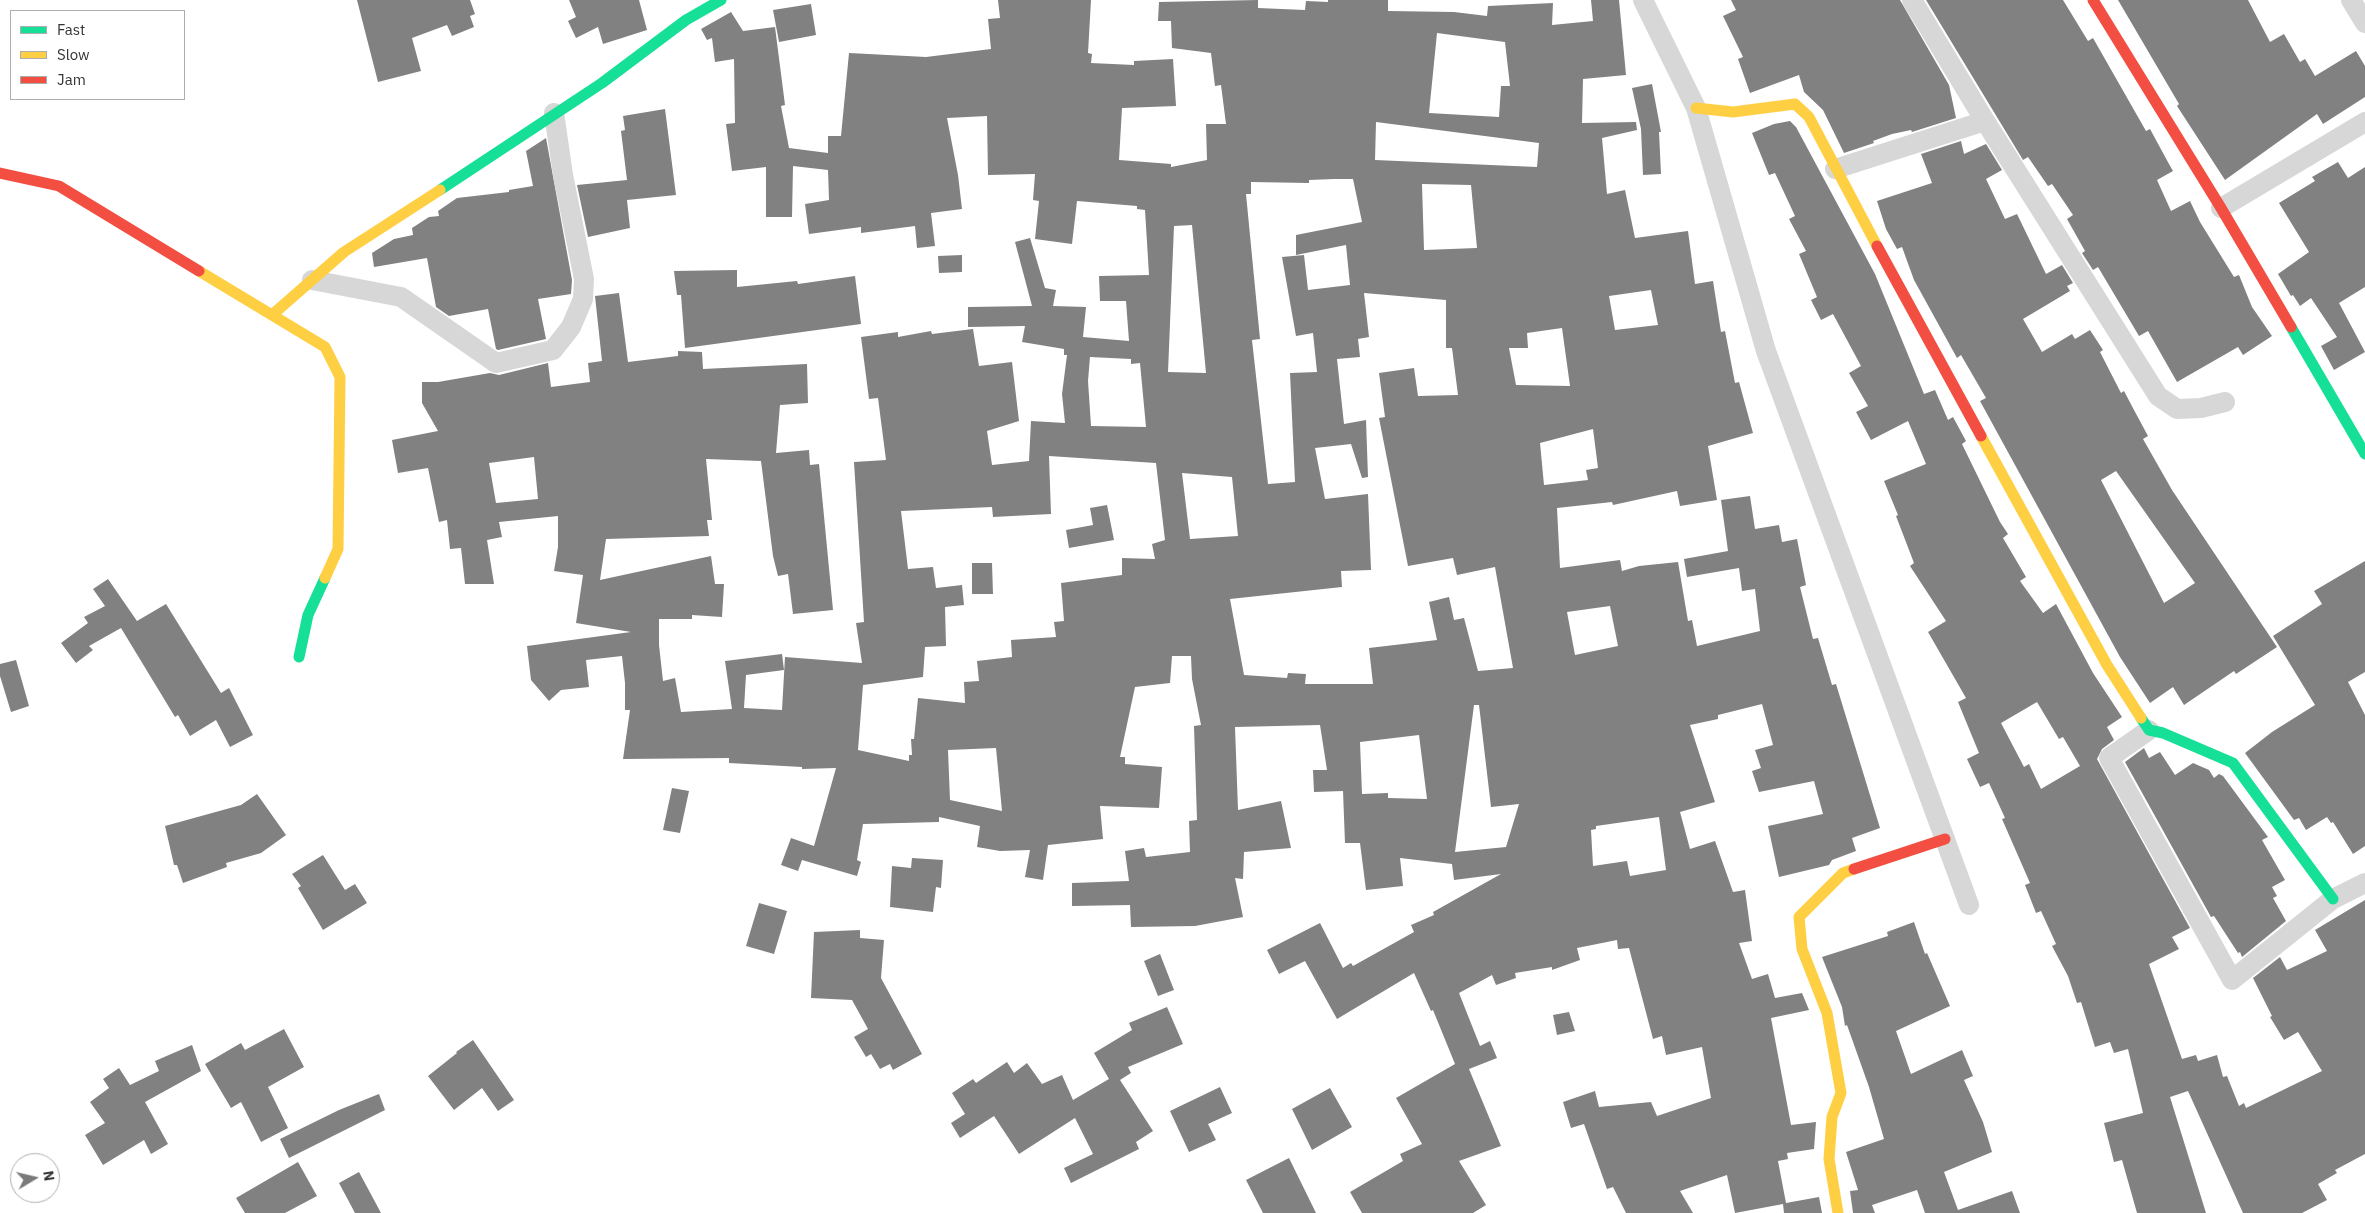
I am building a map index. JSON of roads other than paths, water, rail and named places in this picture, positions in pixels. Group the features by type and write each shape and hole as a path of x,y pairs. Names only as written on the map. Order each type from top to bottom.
{"street":[{"path":"272,315 344,252 424,202 554,113 602,83 686,20 721,0"},
{"path":"1643,0 1696,108 1766,352 1968,905"},
{"path":"1912,0 1985,121 2158,396 2177,409 2201,408 2225,402"},
{"path":"2093,0 2221,208 2365,454"},
{"path":"2351,0 2365,23"},
{"path":"1696,108 1713,113 1742,113 1795,104 1809,117 1835,169 2107,665 2149,730 2163,733 2233,763 2333,899"},
{"path":"312,280 401,297 496,363 552,350 571,327 583,299 584,278 563,175 554,113"},
{"path":"1835,169 1985,121"},
{"path":"2221,208 2365,122"},
{"path":"0,173 59,186 325,347 340,377 338,549 308,615 299,657"},
{"path":"2149,730 2109,758 2232,980 2333,899 2365,883"},
{"path":"1838,1213 1829,1159 1832,1117 1841,1093 1827,1013 1802,949 1799,917 1843,873 1875,860 1945,839"}]}
